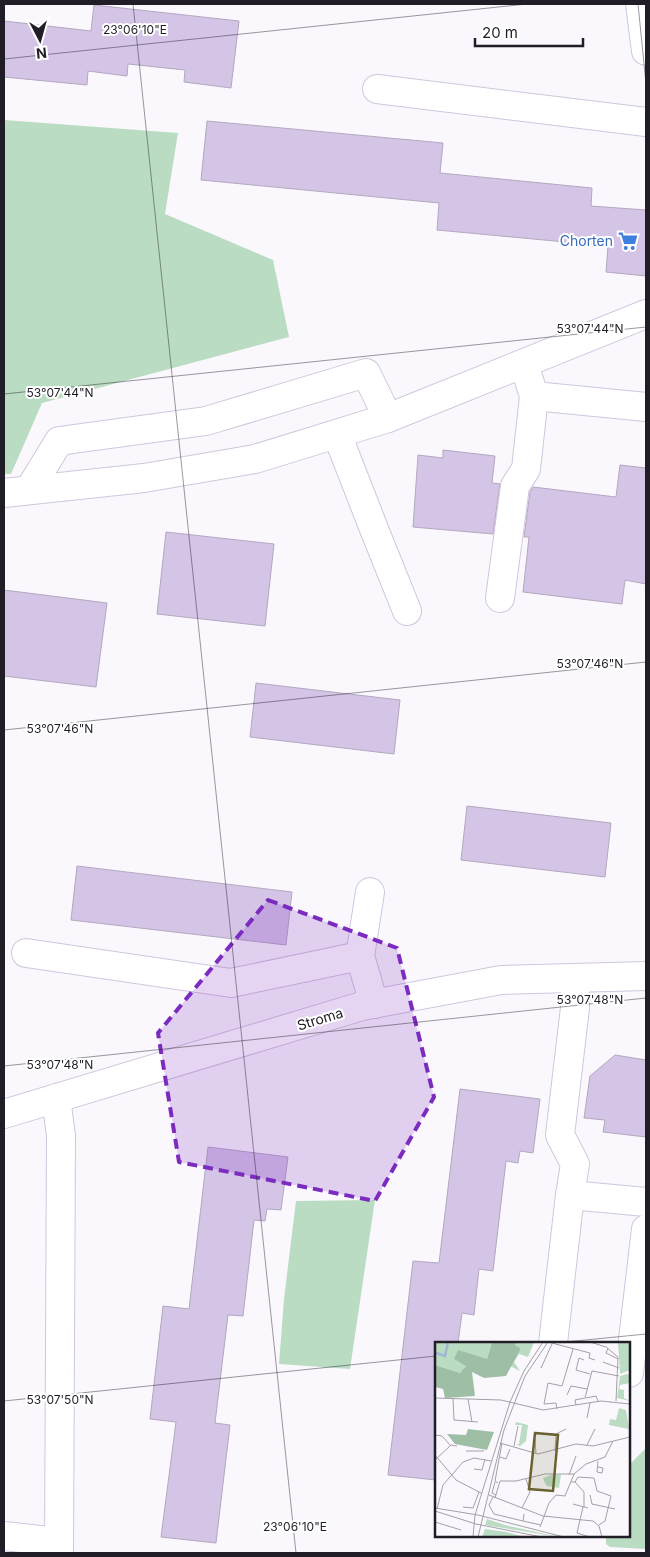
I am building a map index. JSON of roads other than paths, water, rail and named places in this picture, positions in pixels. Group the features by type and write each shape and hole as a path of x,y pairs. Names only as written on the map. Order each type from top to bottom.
{"street":[{"path":"640,4 646,51"},
{"path":"377,89 646,122"},
{"path":"17,492 144,478 255,459 388,418 646,314"},
{"path":"500,598 515,486 526,469 534,396 524,364"},
{"path":"17,492 59,441 206,421 366,373 388,418"},
{"path":"534,396 646,407"},
{"path":"337,434 407,611"},
{"path":"370,892 360,956 374,1004"},
{"path":"26,953 230,983 360,956"},
{"name":"Stroma","path":"4,1114 374,1004 500,980 646,976"},
{"path":"553,1342 570,1194 576,1164 560,1135 575,1008 575,978"},
{"path":"4,1536 59,1548 61,1136 56,1098"},
{"path":"570,1194 646,1202"},
{"path":"630,1373 646,1229"}],"place":[{"name":"Chorten","path":"628,241"}]}
